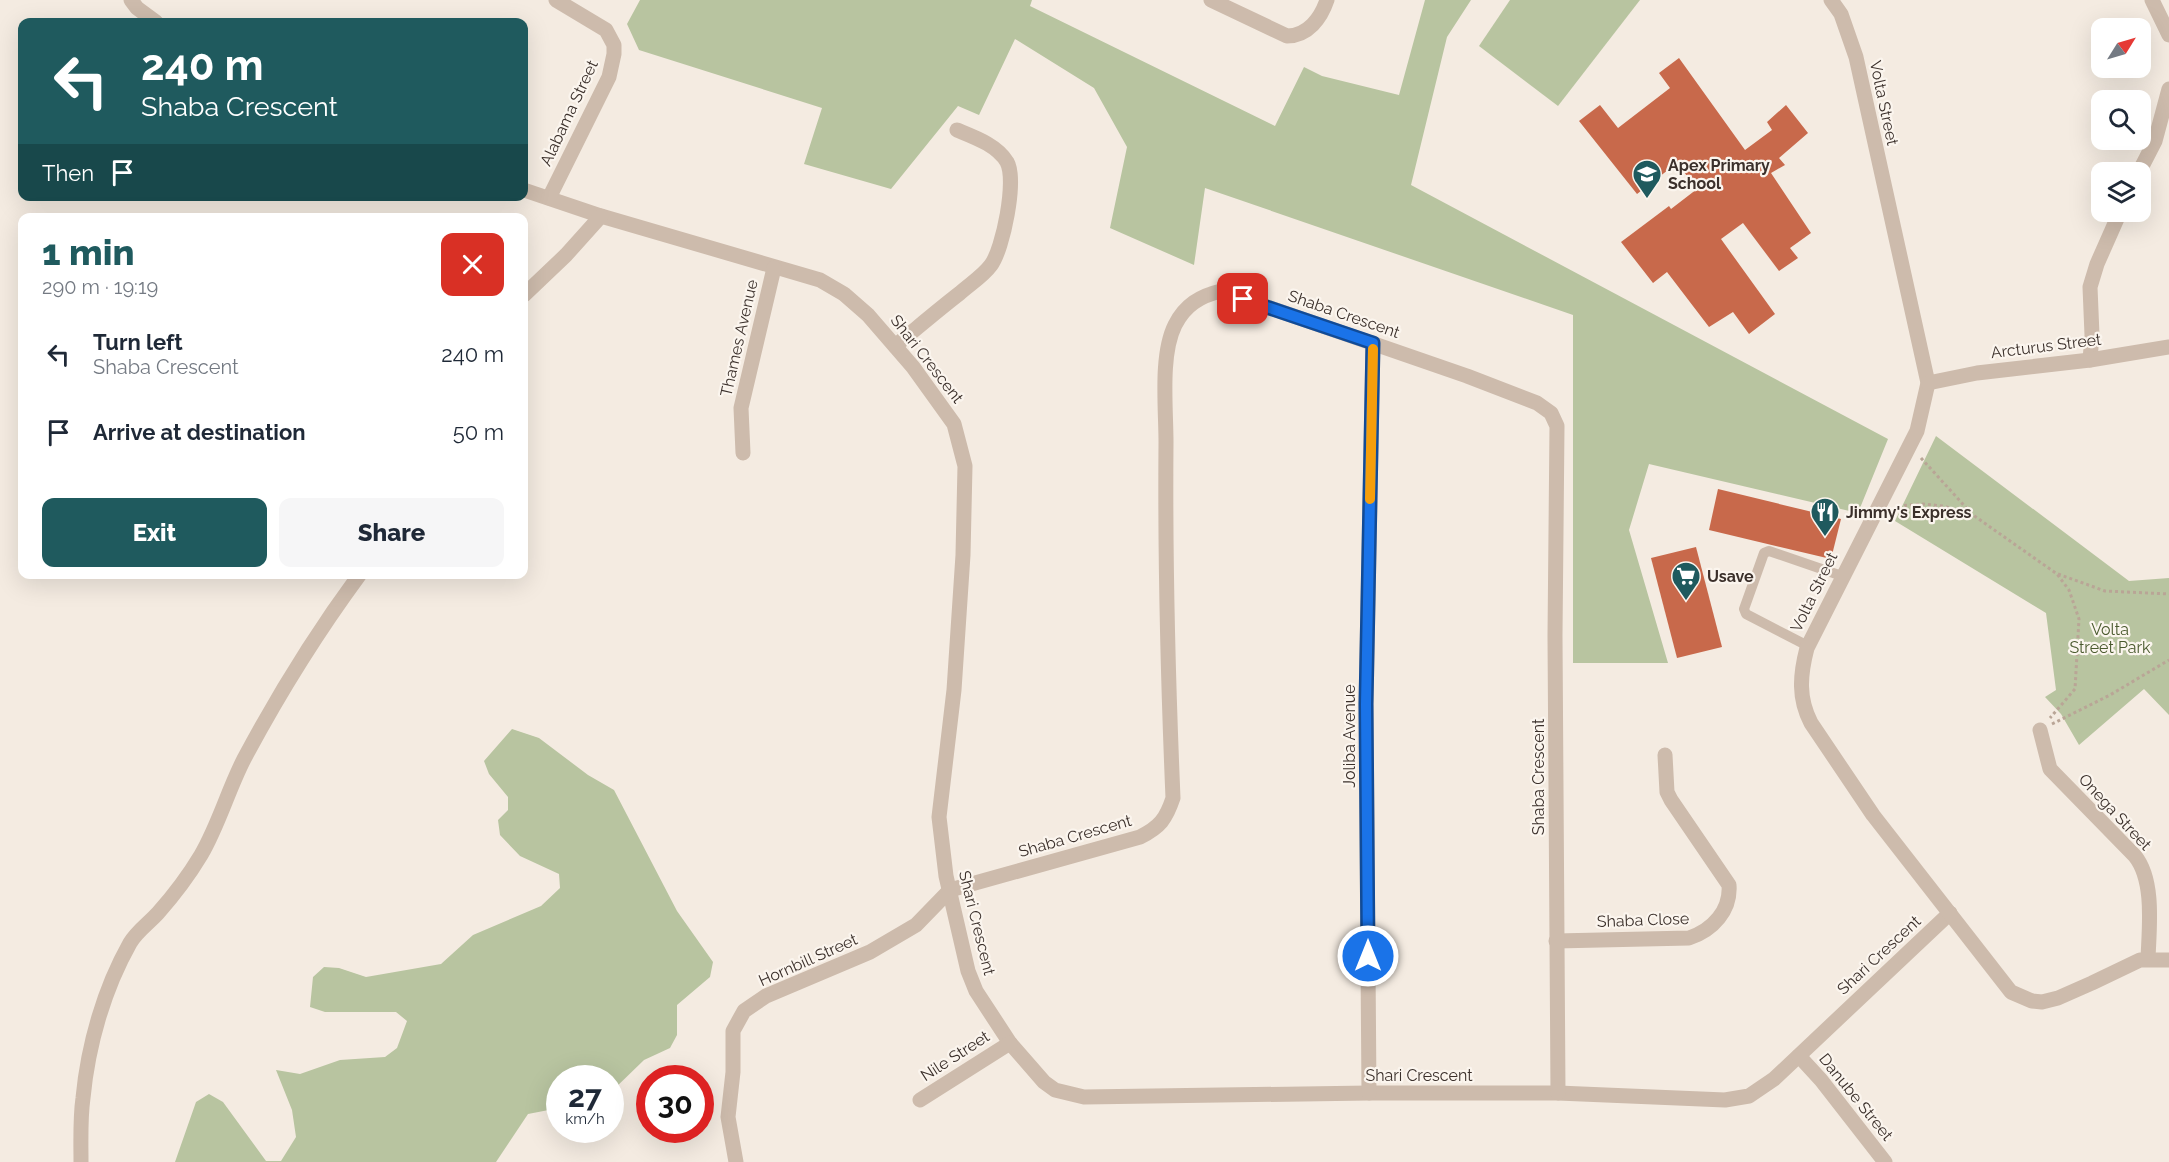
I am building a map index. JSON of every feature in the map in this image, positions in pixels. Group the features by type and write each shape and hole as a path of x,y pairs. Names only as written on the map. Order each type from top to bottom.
{"street":[{"path":"131,0 137,8 151,18"},
{"name":"Alabama Street","path":"549,198 609,77 614,54 614,45 606,30 556,0"},
{"path":"1211,0 1287,36 1304,33 1314,24 1327,0"},
{"name":"Volta Street","path":"1831,0 1840,14 1856,57 1928,383 1917,431 1808,646 1800,674 1804,710 1810,723 1873,815 2011,992 2032,1001 2042,1002 2058,998 2140,960 2169,960"},
{"path":"2152,0 2169,32"},
{"path":"2147,162 2162,143 2169,89"},
{"path":"895,346 990,267 1000,243 1008,210 1011,178 1007,162 981,140 957,130"},
{"name":"Shari Crescent","path":"528,191 601,216 820,280 844,294 868,315 895,346 954,424 965,466 963,555 954,690 939,817 942,852 968,970 976,991 1010,1043 1044,1082 1056,1090 1084,1097 1558,1093 1725,1100 1749,1096 1774,1079 1950,913"},
{"path":"528,291 566,255 601,216"},
{"path":"2090,360 2092,335 2090,287 2097,264 2116,222"},
{"name":"Thames Avenue","path":"743,453 741,408 774,267"},
{"name":"Shaba Crescent","path":"950,890 1140,837 1157,828 1168,812 1173,798 1166,488 1166,352 1175,325 1183,312 1196,299 1221,291 1537,403 1551,413 1557,426 1558,1093"},
{"name":"Joliba Avenue","path":"1369,1093 1366,704 1373,343"},
{"name":"Arcturus Street","path":"1928,383 1977,373 2090,360 2169,347"},
{"path":"81,1162 83,1099 91,1049 105,996 131,941 180,886 201,855 244,761 270,714 356,579"},
{"name":"Onega Street","path":"2040,730 2050,769 2135,856 2145,873 2149,931 2148,959"},
{"name":"Shaba Close","path":"1556,940 1689,938 1704,932 1723,913 1729,901 1729,885 1667,792 1665,755"},
{"name":"Hornbill Street","path":"736,1162 728,1117 733,1072 733,1031 744,1011 766,996 870,952 916,925 950,890"},
{"name":"Nile Street","path":"920,1100 1010,1043"},
{"name":"Danube Street","path":"1799,1056 1821,1080 1885,1162"}],"lane":[{"path":"1808,646 1746,614 1744,609 1764,553 1769,551 1842,576"}],"path":[{"path":"1908,447 1973,515 2057,574 2105,591 2169,594"},
{"path":"1883,498 1898,506 1923,504 1973,515"},
{"path":"2040,730 2075,689 2079,619 2069,590 2057,574"},
{"path":"2040,730 2110,695 2169,660"}],"green space":[{"path":"640,0 1032,0 1030,6 1275,126 1304,67 1322,76 1399,95 1425,0 1471,0 1447,37 1411,185 1888,439 1858,513 1649,464 1629,530 1668,663 1573,663 1573,315 1205,188 1194,265 1110,228 1127,147 1094,88 1015,39 979,115 958,106 891,189 804,164 822,108 639,50 627,24"},
{"path":"1510,0 1640,0 1558,106 1479,46"},
{"name":"Volta Street Park","path":"1936,436 2129,581 2169,578 2169,715 2144,689 2079,745 2061,714 2045,697 2056,690 2046,613 1895,521"},
{"path":"512,729 539,738 588,775 614,790 677,911 713,962 710,977 677,1005 677,1035 670,1048 636,1065 624,1079 624,1065 546,1065 546,1111 528,1114 496,1162 175,1162 196,1102 209,1094 223,1102 266,1161 281,1161 296,1137 292,1110 276,1070 300,1074 340,1060 385,1057 397,1048 407,1021 396,1012 325,1012 310,1007 313,977 324,967 339,968 366,977 441,964 473,935 541,906 560,888 559,874 520,856 500,835 498,820 508,810 508,797 489,774 484,761"}],"building":[{"path":"1679,58 1745,150 1772,130 1767,122 1786,105 1808,133 1779,158 1785,165 1771,173 1811,233 1790,248 1798,258 1779,271 1743,223 1721,239 1775,314 1749,334 1733,312 1709,327 1667,272 1653,283 1621,242 1669,206 1671,209 1697,189 1677,163 1637,194 1579,121 1600,105 1618,128 1670,88 1659,73"},
{"path":"1718,489 1841,519 1831,559 1709,530"},
{"name":"Usave","path":"1696,547 1722,647 1677,658 1651,558"}],"slow traffic":[{"path":"1370,499 1373,349"}],"place":[{"name":"Apex Primary School","path":"1647,200"},
{"name":"Jimmy's Express","path":"1825,538"},
{"name":"Usave","path":"1686,602"}],"route":[{"path":"1243,299 1373,343 1366,704 1368,956"}]}
